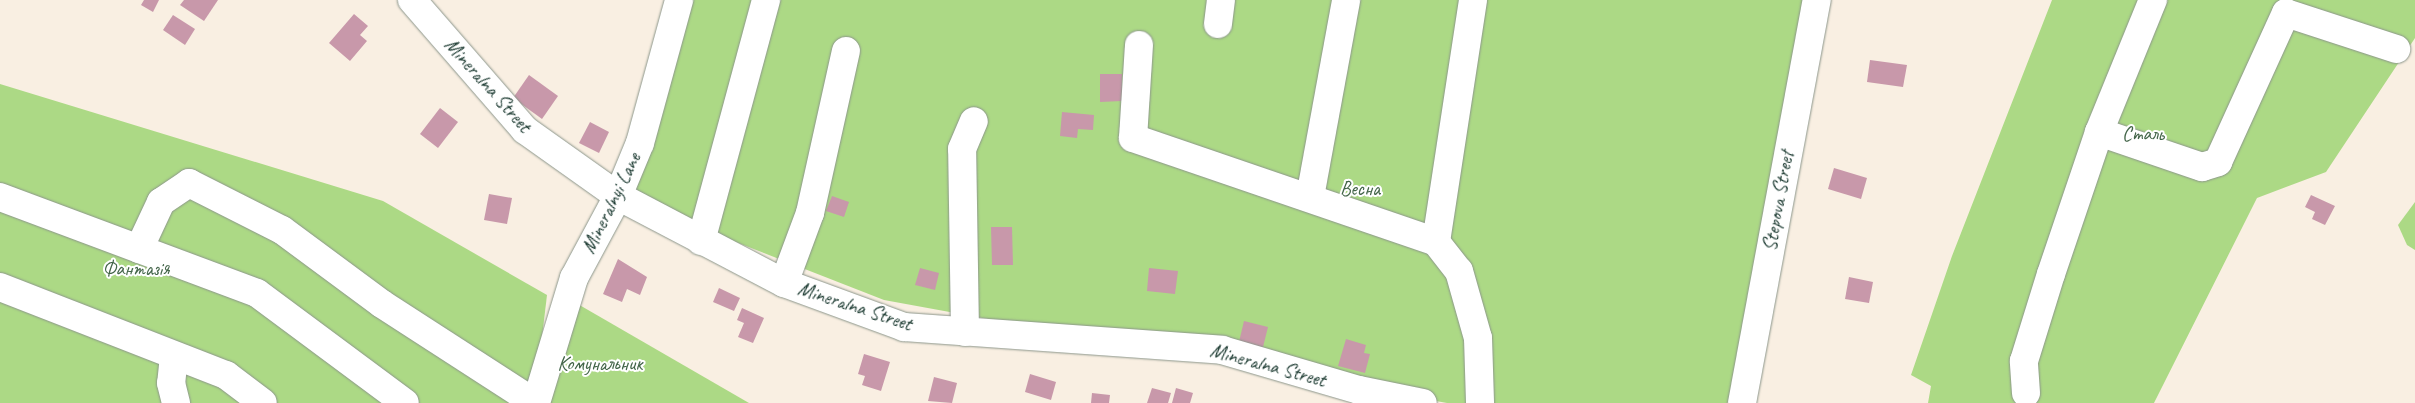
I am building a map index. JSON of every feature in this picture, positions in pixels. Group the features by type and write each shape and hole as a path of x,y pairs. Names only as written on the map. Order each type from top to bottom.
{"street":[{"name":"Mineralna Street","path":"412,0 525,130 618,196 784,283 904,327 1222,350 1358,390 1422,403"},
{"name":"Mineralnyi Lane","path":"536,403 574,278 618,196 640,143 679,0"},
{"path":"701,241 766,0"},
{"path":"1310,197 1346,0"},
{"path":"1436,242 1473,0"},
{"name":"Stepova Street","path":"1742,403 1817,0"},
{"path":"2026,394 2024,361 2098,132 2153,0"},
{"path":"2098,132 2202,167 2218,162 2286,13 2396,49"},
{"path":"1139,45 1133,138 1310,197 1436,242 1459,271 1473,319 1482,379 1480,403"},
{"path":"784,283 814,195 846,51"},
{"path":"965,332 962,149 974,121"},
{"path":"140,250 161,202 189,183 282,230 382,304 536,403"},
{"path":"0,198 257,293 405,403"},
{"path":"0,287 226,375 263,403"},
{"path":"174,356 171,383 176,403"}],"green space":[{"name":"Весна","path":"689,0 1808,0 1733,403 1447,403 884,300 728,239 631,190"},
{"name":"Сталь","path":"2052,0 2415,0 2415,38 2326,172 2257,198 2154,403 1928,403 1931,386 1911,375 1952,256"},
{"name":"Фантазія","path":"0,84 383,201 547,295 537,379 529,403 0,403"},
{"path":"2415,202 2415,250 2407,245 2398,225"},
{"name":"Комунальник","path":"576,303 749,403 547,403"}],"building":[{"path":"144,0 159,0 153,12 141,5"},
{"path":"184,0 218,0 204,21 180,5"},
{"path":"354,14 368,26 360,35 367,41 350,61 329,43"},
{"path":"173,15 195,29 185,45 163,30"},
{"path":"1870,60 1907,65 1903,87 1867,82"},
{"path":"1100,74 1122,74 1122,101 1100,102"},
{"path":"529,75 558,96 542,119 513,98"},
{"path":"440,108 458,122 438,148 420,134"},
{"path":"1062,112 1094,115 1093,130 1078,129 1077,138 1060,136"},
{"path":"590,122 609,132 599,153 579,143"},
{"path":"1834,168 1867,178 1861,199 1828,189"},
{"path":"489,194 512,198 507,224 484,220"},
{"path":"2311,195 2335,206 2325,225 2312,219 2315,212 2305,207"},
{"path":"832,196 849,202 844,217 826,211"},
{"path":"991,227 1012,227 1013,265 992,265"},
{"path":"618,259 647,277 640,295 627,289 622,302 603,294"},
{"path":"920,268 939,273 935,290 915,285"},
{"path":"1149,268 1178,271 1175,294 1147,291"},
{"path":"1849,277 1873,282 1869,303 1845,299"},
{"path":"719,288 740,298 734,311 713,302"},
{"path":"742,308 764,318 753,343 738,337 744,323 737,320"},
{"path":"1244,321 1268,327 1262,351 1238,346"},
{"path":"1346,339 1366,345 1364,353 1370,354 1365,373 1338,366"},
{"path":"864,354 890,362 881,391 862,385 865,376 858,374"},
{"path":"1030,374 1056,382 1051,400 1025,392"},
{"path":"934,377 957,383 952,403 928,401"},
{"path":"1152,388 1171,393 1168,403 1147,403"},
{"path":"1176,388 1193,393 1190,403 1172,403"},
{"path":"1092,393 1110,395 1109,403 1091,403"}]}
